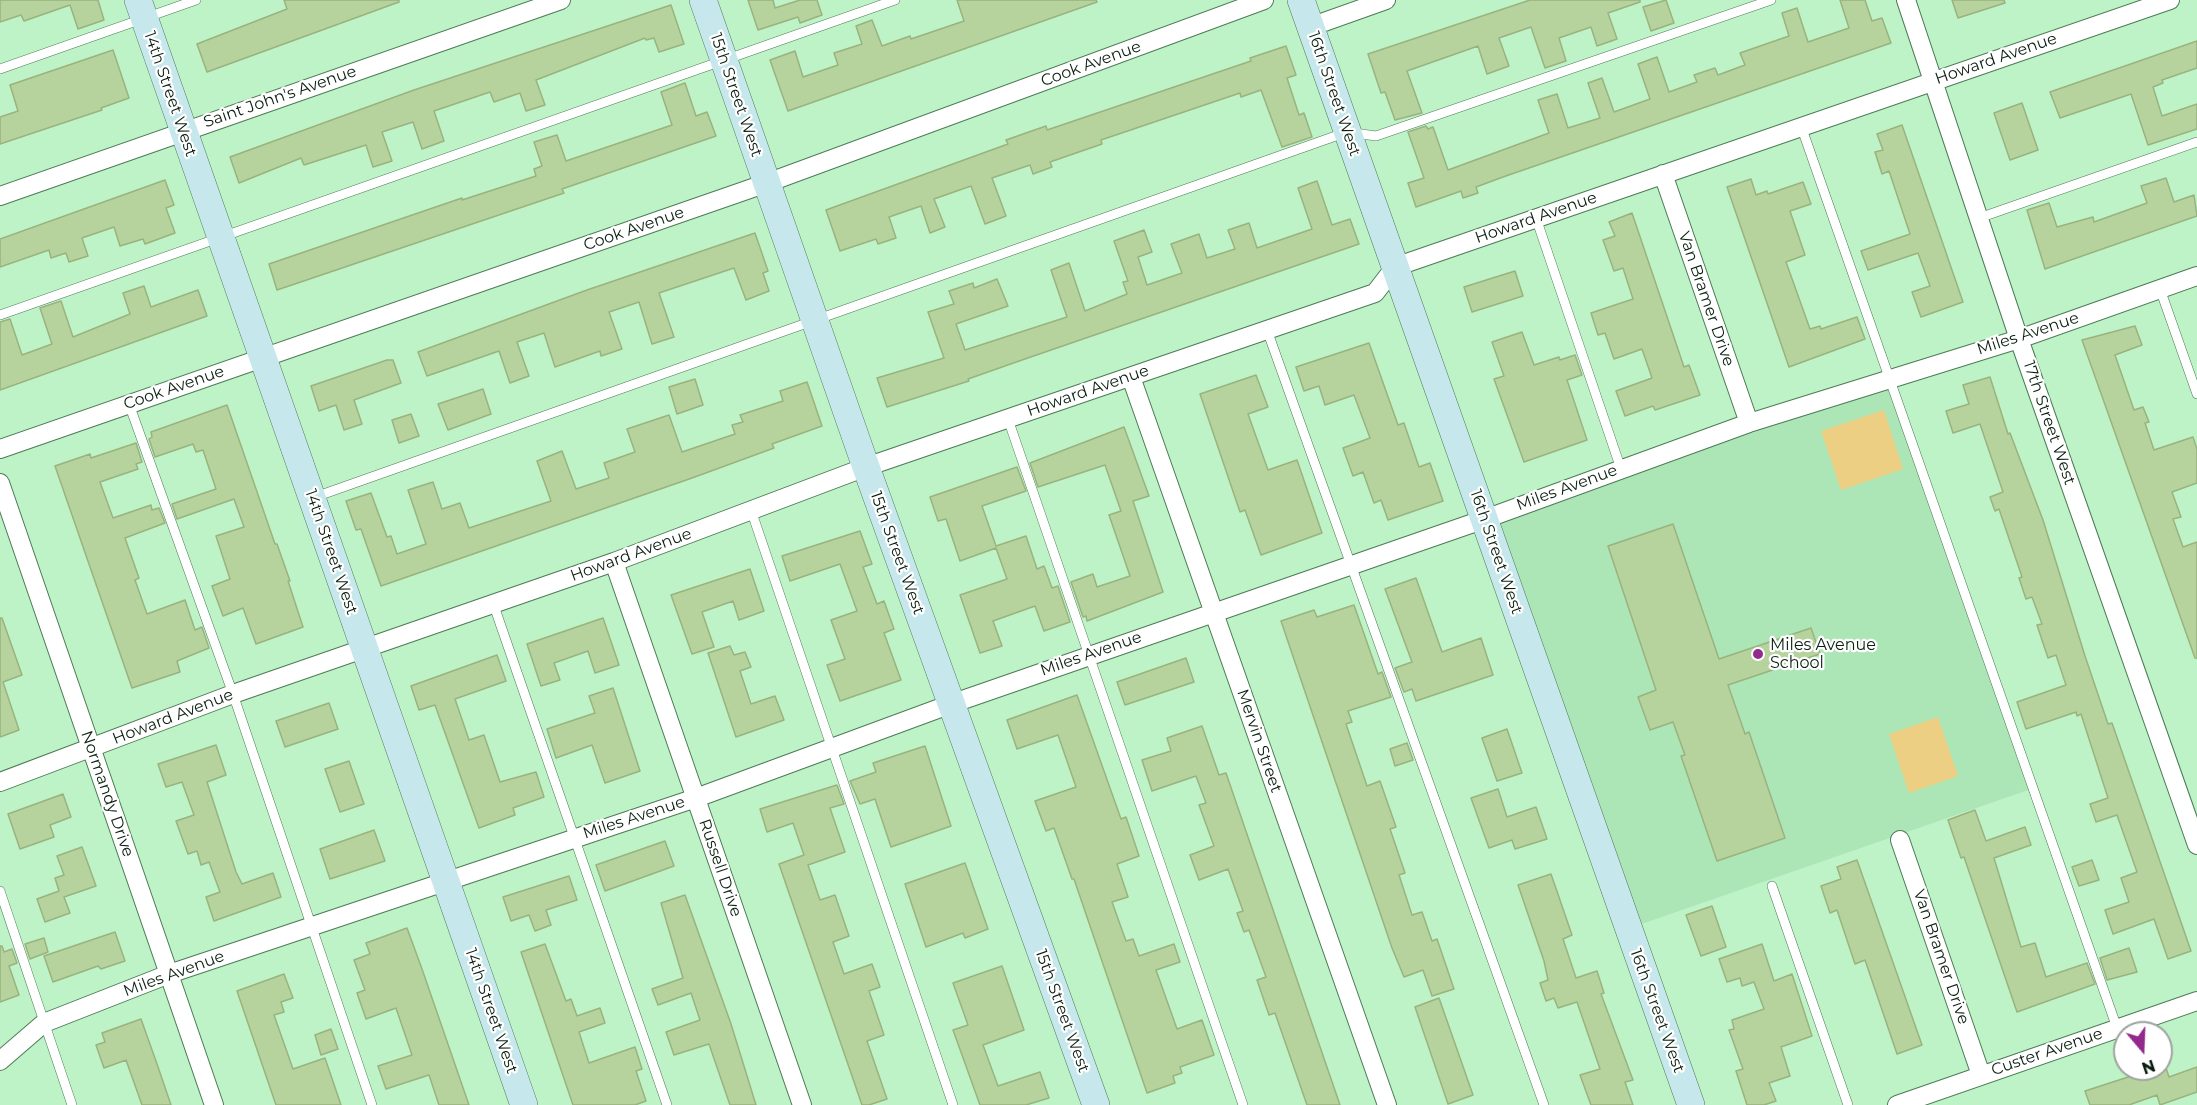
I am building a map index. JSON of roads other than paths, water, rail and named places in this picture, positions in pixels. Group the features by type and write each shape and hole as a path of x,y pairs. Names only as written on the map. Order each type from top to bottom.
{"street":[{"name":"Saint John's Avenue","path":"0,196 182,130 561,0"},
{"name":"15th Street West","path":"703,0 866,467 1096,1105"},
{"name":"Cook Avenue","path":"0,449 767,183 1264,0"},
{"name":"16th Street West","path":"1300,0 1691,1105"},
{"path":"1310,27 1386,0"},
{"name":"17th Street West","path":"1906,0 2019,339 2197,845"},
{"name":"Howard Avenue","path":"0,782 233,694 364,650 493,602 614,562 866,467 1375,293 1395,267 2170,0"},
{"name":"14th Street West","path":"141,9 524,1105"},
{"name":"Van Bramer Drive","path":"1663,174 1749,423"},
{"name":"Miles Avenue","path":"0,1061 44,1023 169,974 696,798 951,704 1351,563 1485,519 1749,423 2019,339 2197,276"},
{"name":"Mervin Street","path":"1131,377 1387,1105"},
{"name":"Normandy Drive","path":"0,483 214,1105"},
{"name":"Russell Drive","path":"614,562 802,1105"},
{"name":"Van Bramer Drive","path":"1900,840 1981,1075"},
{"name":"Custer Avenue","path":"2138,1021 2197,1001"},
{"name":"Custer Avenue","path":"1897,1105 2113,1029"}],"lane":[{"path":"0,69 141,9 196,0"},
{"path":"0,315 895,0"},
{"path":"313,498 1347,132 1376,136 1771,0"},
{"path":"1802,126 2115,1021"},
{"path":"1979,218 2197,142"},
{"path":"1536,218 1621,469"},
{"path":"2160,289 2197,394"},
{"path":"1267,330 1544,1105"},
{"path":"129,404 233,694 372,1105"},
{"path":"1008,419 1087,656 1243,1105"},
{"path":"751,510 953,1105"},
{"path":"493,602 667,1105"},
{"path":"1772,886 1848,1105"},
{"path":"0,891 72,1105"}],"place":[{"name":"Miles Avenue School","path":"1758,654"}]}
